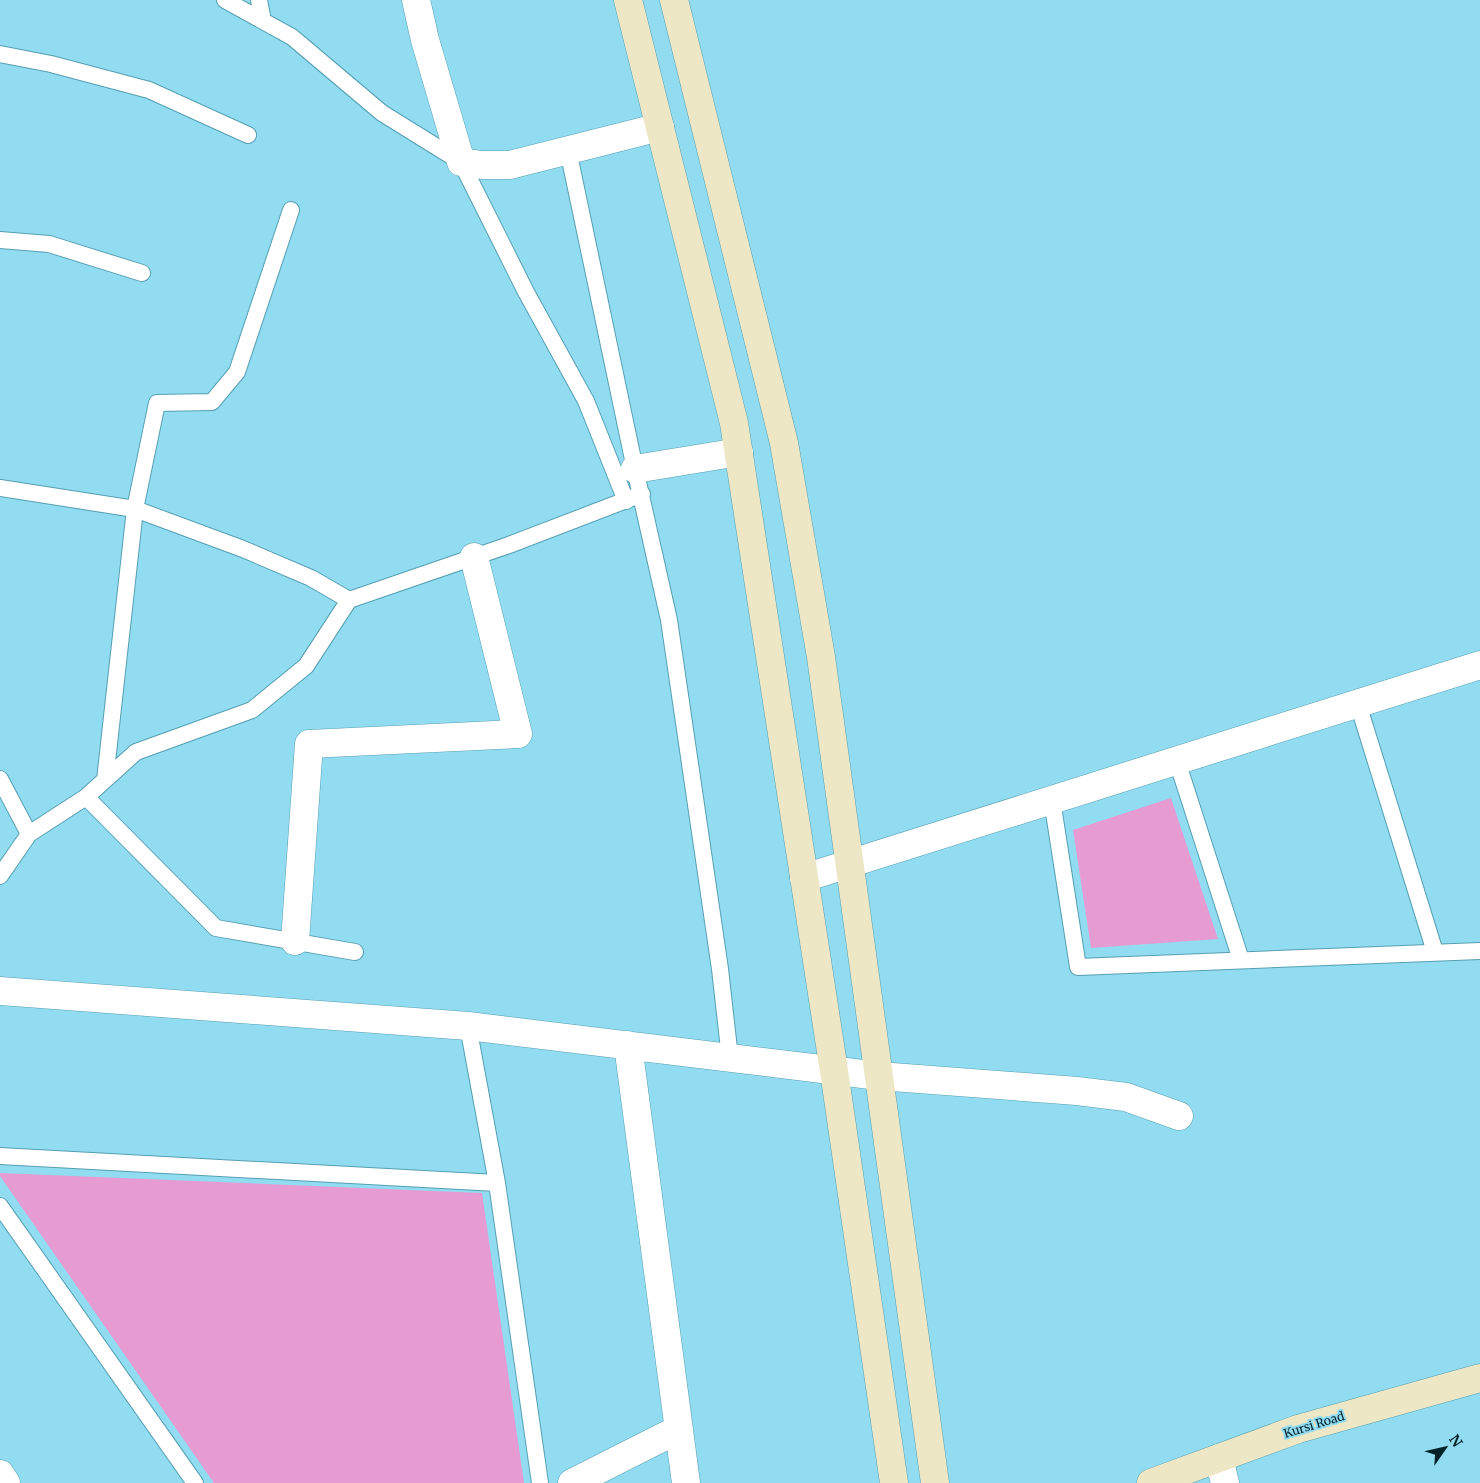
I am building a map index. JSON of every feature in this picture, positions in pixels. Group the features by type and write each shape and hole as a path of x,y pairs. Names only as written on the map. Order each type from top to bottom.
{"street":[{"path":"416,0 425,40 462,162 482,165 510,165 660,127"},
{"path":"630,0 734,423 834,1071 894,1483"},
{"path":"674,0 784,443 821,657 935,1483"},
{"path":"639,481 739,452"},
{"path":"294,941 308,744 518,734 474,557"},
{"path":"804,878 1480,665"},
{"path":"0,990 468,1026 879,1076 1126,1096 1179,1116"},
{"path":"628,1045 686,1483"},
{"name":"Kursi Road","path":"1151,1483 1222,1470 1298,1428 1480,1378"},
{"path":"572,1483 679,1429"},
{"path":"0,1474 6,1483"}],"lane":[{"path":"225,0 292,37 382,113 462,162 526,292 586,401 626,501"},
{"path":"259,0 263,21"},
{"path":"0,54 51,64 150,90 248,135"},
{"path":"568,150 669,620 720,969 730,1058"},
{"path":"104,780 135,508 157,403 212,402 237,372 291,210"},
{"path":"0,240 49,244 142,273"},
{"path":"0,876 29,834 86,797 136,752 252,710 306,666 349,600 474,557 626,501 639,481"},
{"path":"0,488 135,508 311,578 349,600"},
{"path":"1358,704 1435,952"},
{"path":"1177,761 1241,960"},
{"path":"0,779 29,834"},
{"path":"86,797 216,928 355,952"},
{"path":"1052,800 1078,967 1480,951"},
{"path":"468,1026 497,1183 540,1483"},
{"path":"0,1156 497,1183"},
{"path":"0,1206 195,1483"}],"shaded area":[{"path":"1171,798 1218,939 1091,948 1073,830"},
{"path":"0,1173 482,1193 524,1483 214,1483 0,1176"}]}
